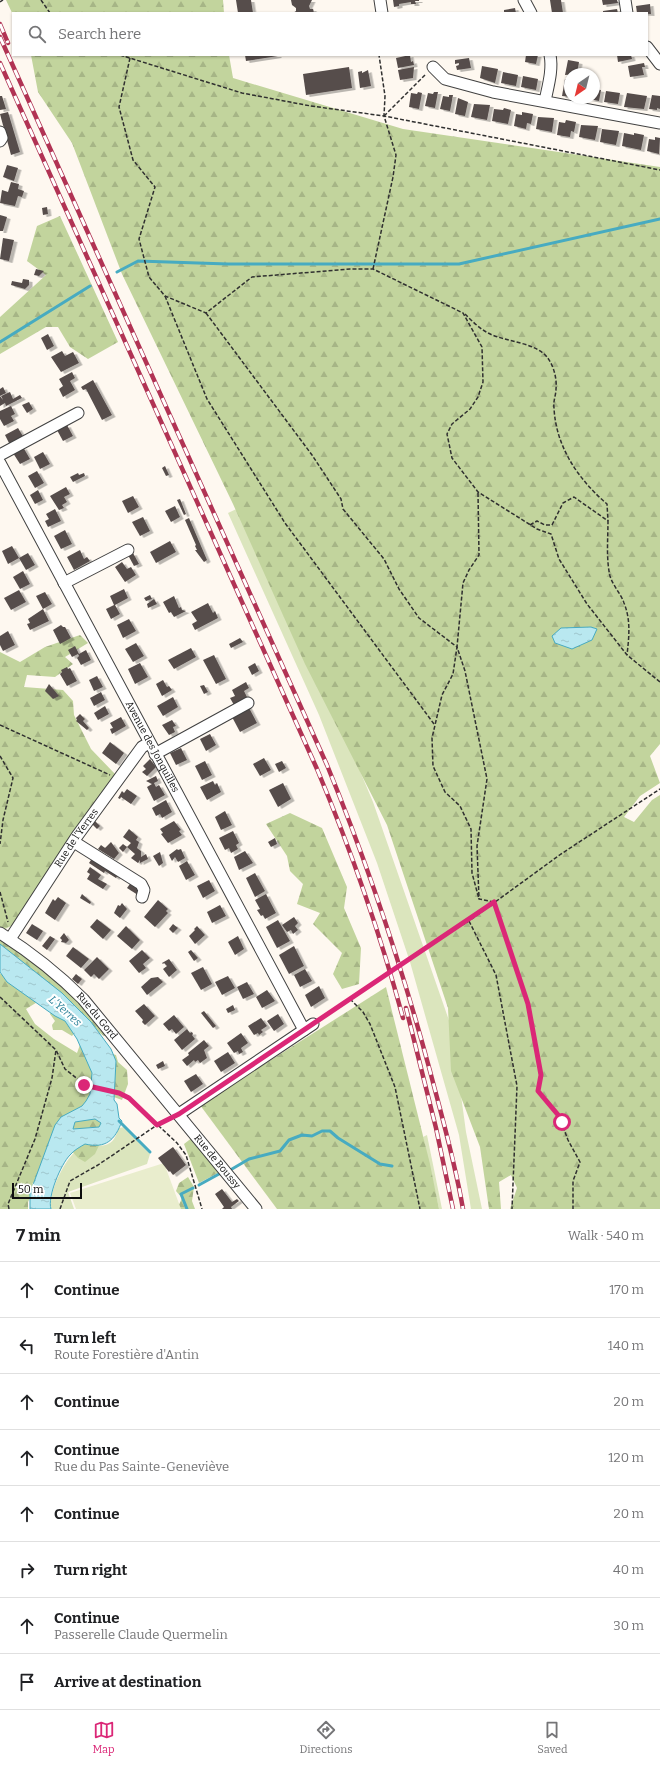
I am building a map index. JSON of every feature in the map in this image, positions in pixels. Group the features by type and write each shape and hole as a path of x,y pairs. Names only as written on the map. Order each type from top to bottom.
{"street":[{"path":"380,0 382,12"},
{"path":"524,0 530,12"},
{"path":"625,0 627,12"},
{"path":"648,48 660,64"},
{"path":"545,101 550,80 550,56"},
{"path":"433,67 445,79 493,92 660,123"},
{"path":"0,132 2,138 0,141"},
{"path":"0,455 78,413"},
{"name":"Avenue des Jonquilles","path":"0,463 155,754 308,1027"},
{"path":"64,583 128,550"},
{"path":"155,754 248,703"},
{"name":"Rue de l'Yerres","path":"11,937 74,842 142,748 149,743"},
{"path":"74,842 141,884 144,890 142,897"},
{"name":"Rue du Gord","path":"0,933 11,937 68,984 83,999 179,1114"},
{"path":"179,1114 308,1027"},
{"name":"Rue de Boussy","path":"179,1114 256,1209"}],"path":[{"path":"41,0 49,12"},
{"path":"123,56 242,93 311,106 384,116 660,170"},
{"path":"373,269 393,177 396,155 384,116 385,96 379,56"},
{"path":"130,58 119,106 134,160 155,187 139,239 149,277 165,296 207,399 281,516 435,724"},
{"path":"384,116 433,67"},
{"path":"206,313 252,277 319,271 373,269 464,313 488,333 532,347 547,357 555,372 556,389 553,406 556,426 565,452 578,473 594,492 607,504 610,576 624,603 630,629 627,654"},
{"path":"165,296 206,313 312,455 341,499 342,509 384,559 399,589 419,618 457,647 465,671 487,779 477,846 479,899"},
{"path":"464,313 482,347 483,382 478,397 470,409 452,424 447,434 452,458 478,492 530,525 551,534 559,559 587,604 627,654 660,682"},
{"path":"478,492 479,555 469,570 463,583 453,674 442,695 432,738 433,766 445,792 460,806 471,829 472,873 479,899"},
{"path":"530,525 538,521 545,525 552,525 563,503 574,497 608,521"},
{"path":"0,725 119,780"},
{"path":"0,756 13,778 3,820 0,844"},
{"path":"308,1027 409,959 469,921 561,854 660,789"},
{"path":"0,892 11,937"},
{"path":"479,899 494,902"},
{"path":"494,902 528,1004 541,1075 538,1091 559,1116 568,1140 580,1162 572,1181 573,1209"},
{"path":"469,921 496,975 517,1086 512,1209"},
{"path":"0,997 56,1050 65,1069 84,1085 119,1093 129,1098 177,1143 186,1155 202,1209"},
{"path":"350,999 363,1012 370,1024 395,1087 420,1209"},
{"path":"9,1209 8,1204 35,1139 52,1078 56,1050"},
{"path":"60,1209 70,1181 98,1165 157,1125 179,1114"}],"green space":[{"path":"6,0 223,0 224,12 12,12"},
{"path":"31,56 229,56 233,78 403,129 660,167 660,744 650,756 660,783 640,796 624,817 634,822 652,800 660,795 660,1209 510,1209 517,1188 511,1175 499,1182 501,1209 489,1209 480,1147 451,1071 448,1008 387,825 305,664 233,504 122,274 72,143 38,92"},
{"path":"60,216 118,342 88,359 70,347 58,327 46,327 0,354 0,317 46,275 27,261 37,226"},
{"path":"247,504 373,802 452,1029 466,1132 482,1209 471,1209 459,1135 410,962 377,863 319,715 228,513"},
{"path":"80,635 88,643 65,657 73,664 55,677 27,675 24,687 63,690 73,701 74,715 91,749 115,774 15,924 5,929 0,927 0,652 20,662 45,647"},
{"path":"290,813 322,828 347,887 344,908 361,948 359,984 342,989 333,974 342,953 313,924 320,913 297,904 303,884 290,871 287,856 266,824"},
{"path":"0,939 25,954 71,991 107,1035 104,1036 90,1026 0,952"},
{"path":"4,972 39,1001 26,1009 35,1024 54,1039 77,1053 81,1042 93,1061 95,1098 79,1113 37,1184 28,1202 28,1209 0,1209 0,974"},
{"path":"386,987 430,1164 439,1209 277,1209 200,1105"},
{"path":"52,1009 76,1031 72,1036 62,1030 53,1030 52,1025 55,1021 50,1014"},
{"path":"109,1053 116,1055 118,1062 127,1070 128,1084 122,1100 111,1096"},
{"path":"93,1113 109,1124 95,1154 85,1162 78,1158 70,1149 72,1125 80,1118"},
{"path":"124,1127 150,1154 147,1164 68,1192 74,1209 50,1209 50,1202 55,1184 70,1157 82,1147 90,1145 107,1145 115,1138 119,1128"},
{"path":"427,1135 442,1209 439,1209 423,1137"},
{"path":"193,1137 222,1171 199,1183 184,1144"},
{"path":"164,1163 181,1209 76,1209 70,1193"},
{"path":"188,1177 194,1187 192,1201 195,1209 179,1209 178,1207 182,1198 176,1191 179,1183"}],"water":[{"path":"591,627 597,629 592,640 572,649 555,643 552,636 561,628"},
{"path":"0,944 62,993 91,1022 111,1049 116,1061 114,1100 117,1104 119,1118 122,1121 119,1128 109,1142 99,1145 85,1144 75,1150 66,1159 53,1189 50,1204 51,1209 30,1209 30,1193 55,1125 61,1117 82,1106 86,1101 90,1094 92,1073 77,1039 65,1021 55,1016 7,982 0,972","holes":["95,1119 101,1123 99,1127 73,1129 75,1122"]}],"building":[{"path":"236,0 251,0 253,12 238,12"},
{"path":"291,0 312,0 309,6 310,9 313,9 314,12 294,12 296,8 292,5"},
{"path":"393,0 419,1 415,1 416,4 411,4 411,2 399,4 399,6 394,7"},
{"path":"550,0 561,0 563,12 552,12"},
{"path":"602,0 617,0 618,3 603,5"},
{"path":"650,4 651,14 648,14 648,12 637,12 636,6"},
{"path":"515,8 516,12 504,12 504,10"},
{"path":"617,9 618,12 603,12"},
{"path":"245,56 278,56 246,61"},
{"path":"410,56 411,62 413,61 414,65 398,68 396,58"},
{"path":"526,56 538,56 536,64 525,62"},
{"path":"617,56 631,56 632,59 618,62"},
{"path":"469,58 471,68 457,70 456,66 459,65 459,63 455,64 455,60"},
{"path":"568,60 579,62 578,68 566,68"},
{"path":"644,63 645,67 642,67 644,75 630,77 628,66"},
{"path":"482,66 498,69 495,83 480,78"},
{"path":"349,67 352,88 306,95 303,74"},
{"path":"414,67 413,78 400,80 398,70"},
{"path":"368,70 371,86 360,88 358,72 362,71 362,73"},
{"path":"503,72 518,75 516,86 501,83"},
{"path":"523,76 538,79 536,90 521,87"},
{"path":"564,85 564,96 562,96"},
{"path":"606,91 620,93 618,104 604,102"},
{"path":"418,92 422,93 419,109 409,107 411,93 417,94"},
{"path":"434,92 438,92 435,108 425,106 428,93 433,94"},
{"path":"627,93 647,96 644,109 624,107"},
{"path":"449,95 453,95 450,111 440,109 443,96 449,97"},
{"path":"652,95 660,96 660,109 649,109"},
{"path":"0,96 2,96 6,109 0,110"},
{"path":"458,98 468,102 465,116 455,114"},
{"path":"474,104 490,105 487,120 471,117"},
{"path":"504,108 511,110 508,124 492,121 494,109 503,110"},
{"path":"8,112 20,152 11,155 0,114"},
{"path":"522,112 533,114 531,124 527,123 526,129 514,126 516,114 522,115"},
{"path":"538,117 554,118 552,132 536,129"},
{"path":"566,120 576,122 574,132 571,131 570,137 557,135 559,122 565,123"},
{"path":"581,125 598,126 595,140 579,137"},
{"path":"602,129 619,131 616,145 600,142"},
{"path":"624,133 644,135 641,150 622,146"},
{"path":"655,137 660,138 659,154 647,151 649,139 655,140"},
{"path":"7,165 18,168 14,181 3,177"},
{"path":"11,182 19,184 18,189 24,191 22,197 18,196 15,206 0,203 2,190 8,192"},
{"path":"47,207 48,214 43,215 42,208"},
{"path":"0,215 7,217 3,231 0,231"},
{"path":"3,238 14,240 9,261 0,259"},
{"path":"36,269 44,271 39,276 34,275"},
{"path":"23,279 29,280 29,285 25,289 11,285 12,281 22,283"},
{"path":"48,334 54,346 47,350 41,338"},
{"path":"62,351 65,356 73,352 79,363 61,372 51,357"},
{"path":"72,372 75,378 70,381 75,390 63,397 59,389 63,386 59,379"},
{"path":"93,380 112,415 102,420 86,389 83,390 81,387"},
{"path":"3,387 6,393 0,396 0,389"},
{"path":"10,392 13,399 20,395 22,398 6,406 5,403 0,406 0,396 3,400 1,396"},
{"path":"29,402 33,409 27,413 22,405"},
{"path":"11,406 15,414 11,416 14,421 4,426 0,419 0,411"},
{"path":"67,425 73,436 63,441 57,430"},
{"path":"18,428 24,438 10,445 5,435"},
{"path":"23,447 30,459 20,464 13,453"},
{"path":"43,452 50,464 40,469 34,457"},
{"path":"165,466 169,475 166,476 162,468"},
{"path":"37,471 44,483 35,488 28,476"},
{"path":"78,473 79,475 84,473 85,476 73,482 70,477"},
{"path":"66,487 70,494 64,497 67,502 62,505 64,508 59,510 50,496"},
{"path":"38,490 43,500 35,504 30,495"},
{"path":"133,496 139,507 128,513 122,501"},
{"path":"180,499 186,514 184,515 177,500"},
{"path":"175,506 180,517 171,522 165,511"},
{"path":"55,509 61,521 48,527 45,521 49,519 46,514"},
{"path":"143,517 150,531 140,536 132,522"},
{"path":"189,518 207,560 204,562 195,550 197,550 196,545 185,520"},
{"path":"65,530 72,544 61,549 54,536"},
{"path":"170,541 176,552 156,563 150,552"},
{"path":"12,546 19,558 8,564 2,551"},
{"path":"80,550 84,559 87,557 90,561 74,570 67,557"},
{"path":"28,553 35,565 26,570 19,558"},
{"path":"133,553 139,564 134,566 128,555"},
{"path":"122,562 127,569 131,567 136,575 125,582 115,567"},
{"path":"23,571 30,584 20,589 13,577"},
{"path":"124,589 128,598 115,605 120,614 111,619 106,609 114,605 110,596"},
{"path":"19,590 26,602 11,610 4,598"},
{"path":"45,592 52,604 43,609 36,596"},
{"path":"150,595 152,599 146,601 144,598"},
{"path":"174,596 179,608 181,607 182,610 186,611 174,617 171,612 169,613 163,602"},
{"path":"154,599 157,604 148,608 147,604"},
{"path":"208,603 213,613 215,611 218,618 195,630 192,624 197,621 191,612"},
{"path":"43,609 49,621 30,630 27,624 30,623 28,619"},
{"path":"129,619 136,631 123,638 117,625"},
{"path":"61,625 65,627 71,638 60,644 53,630"},
{"path":"8,631 15,645 3,651 0,645 0,636"},
{"path":"240,638 243,642 231,648 229,644"},
{"path":"136,643 144,656 133,662 125,649"},
{"path":"75,646 79,654 86,650 91,660 81,665 77,658 79,656 78,654 72,657 68,650"},
{"path":"191,648 196,657 174,669 168,660"},
{"path":"214,655 226,679 216,684 203,660"},
{"path":"140,663 148,677 135,684 128,669"},
{"path":"255,663 259,671 252,675 248,667"},
{"path":"67,667 68,669 70,668 77,681 67,686 60,674 62,672 61,670"},
{"path":"97,676 103,687 94,691 89,680"},
{"path":"163,680 167,687 169,686 172,690 162,696 156,684"},
{"path":"246,682 249,688 244,691 247,697 234,705 230,698 235,696 232,690"},
{"path":"49,684 59,696 53,699 45,691"},
{"path":"204,685 208,692 204,694 200,686"},
{"path":"101,692 105,700 94,706 90,698"},
{"path":"173,697 178,707 163,716 157,706"},
{"path":"105,706 109,714 98,720 94,713"},
{"path":"248,706 257,723 240,732 231,715"},
{"path":"80,714 85,719 83,721 89,728 87,730 76,721 76,718"},
{"path":"121,717 126,726 112,734 110,729 113,728 110,723"},
{"path":"172,720 176,726 173,727 175,732 169,735 162,725"},
{"path":"210,734 216,745 206,751 200,739"},
{"path":"110,742 124,753 116,764 102,753"},
{"path":"181,748 187,760 176,765 170,753"},
{"path":"264,758 271,770 260,776 253,764"},
{"path":"150,759 156,767 147,776 142,772 146,769 143,766"},
{"path":"205,761 212,775 202,780 195,766"},
{"path":"282,761 286,768 279,772 275,764"},
{"path":"156,776 158,781 154,783 156,787 159,785 165,795 154,801 147,787 152,784 146,781"},
{"path":"213,781 215,785 217,783 221,792 207,800 200,787"},
{"path":"283,783 291,799 278,807 269,790"},
{"path":"127,789 137,796 131,804 121,797 120,799 118,798 122,791 124,793"},
{"path":"166,800 172,812 162,818 160,814 156,816 152,808"},
{"path":"225,811 232,825 221,830 215,817"},
{"path":"95,821 100,826 97,829 92,824"},
{"path":"174,821 181,830 179,831 182,835 168,843 161,834 163,833 160,829"},
{"path":"129,829 138,837 136,840 139,842 137,848 141,851 141,857 146,854 148,859 140,863 140,860 138,863 131,858 135,854 127,847 131,843 123,837"},
{"path":"233,831 239,843 236,845 238,849 231,853 229,848 225,850 219,838"},
{"path":"275,838 277,844 271,847 268,842"},
{"path":"111,842 119,853 114,859 98,849 101,845 105,848"},
{"path":"123,844 127,847 123,852 119,848"},
{"path":"177,849 181,849 185,858 178,862 175,857 172,861 169,855"},
{"path":"245,851 253,863 239,870 234,857"},
{"path":"160,852 163,863 159,866 153,856"},
{"path":"93,857 119,873 116,878 105,871 104,873 89,863"},
{"path":"187,861 195,875 186,880 179,866"},
{"path":"90,867 101,875 98,879 107,884 103,889 87,879 90,874 87,872"},
{"path":"255,873 265,891 255,897 246,878"},
{"path":"209,880 215,891 203,898 197,886"},
{"path":"132,881 141,891 138,895 127,888"},
{"path":"82,894 91,902 90,904 80,898"},
{"path":"266,894 276,913 265,919 257,910 260,909 255,900"},
{"path":"58,897 66,903 55,920 45,913 53,899 55,901"},
{"path":"158,900 168,909 166,911 168,913 155,927 144,917"},
{"path":"122,903 127,909 120,918 114,913 118,905 120,906"},
{"path":"220,905 226,916 212,923 207,912"},
{"path":"294,917 298,923 295,926 298,930 293,934 291,930 287,932 282,925"},
{"path":"97,919 111,930 103,939 90,927"},
{"path":"278,920 290,941 277,948 266,927"},
{"path":"32,924 43,931 37,940 26,933"},
{"path":"173,924 178,928 173,933 169,929"},
{"path":"126,926 140,940 132,949 117,936"},
{"path":"197,926 205,935 195,944 189,936"},
{"path":"64,933 69,940 66,943 61,942 62,940 60,938"},
{"path":"50,936 55,939 47,950 42,946"},
{"path":"238,936 244,949 235,955 228,942"},
{"path":"294,946 304,966 289,974 279,955"},
{"path":"73,947 89,959 81,968 66,956"},
{"path":"142,950 150,958 143,964 146,968 139,973 129,961"},
{"path":"191,950 198,958 194,961 188,952"},
{"path":"97,957 109,969 99,979 94,974 91,977 84,970"},
{"path":"169,959 177,970 169,977 163,969 167,966 162,963"},
{"path":"203,967 212,984 201,990 191,973"},
{"path":"305,969 312,981 300,987 294,975"},
{"path":"76,974 82,979 78,984 72,979"},
{"path":"228,976 235,988 222,995 215,982"},
{"path":"158,977 163,982 147,995 141,987 151,978"},
{"path":"247,982 254,994 243,999 237,987"},
{"path":"319,986 325,998 311,1007 305,995"},
{"path":"267,990 275,1001 262,1008 256,997"},
{"path":"144,1004 155,1016 145,1025 142,1022 143,1020 135,1011"},
{"path":"233,1005 235,1010 228,1013 226,1009"},
{"path":"204,1011 216,1026 213,1028 201,1013"},
{"path":"278,1014 284,1024 274,1031 267,1021"},
{"path":"174,1015 184,1027 176,1034 172,1029 169,1031 163,1024"},
{"path":"261,1018 267,1026 261,1030 263,1032 259,1035 258,1033 254,1035 248,1026"},
{"path":"187,1029 190,1033 192,1032 195,1039 182,1050 174,1040"},
{"path":"241,1033 248,1043 241,1048 243,1052 239,1054 238,1051 234,1053 227,1043"},
{"path":"204,1040 209,1046 204,1050 207,1058 200,1063 198,1060 195,1062 194,1060 187,1066 182,1060"},
{"path":"228,1052 235,1063 221,1072 214,1061"},
{"path":"163,1061 165,1066 158,1069 156,1065"},
{"path":"196,1074 203,1084 191,1092 184,1081"},
{"path":"173,1147 186,1165 173,1175 158,1158"},
{"path":"222,1189 232,1202 237,1199 239,1201 231,1207 232,1209 222,1209 224,1207 215,1194"}],"waterway":[{"path":"117,272 138,261 228,264 459,264 660,219"},
{"path":"0,342 90,286"},
{"name":"L'Yerres","path":"119,1121 150,1152"},
{"path":"232,1169 249,1159 280,1151 289,1140 302,1135 312,1136 322,1131 330,1131 338,1138 380,1164 392,1166"},
{"path":"199,1185 219,1174"},
{"name":"L'Yerres","path":"187,1209 181,1194 193,1188"}],"railway":[{"path":"0,24 8,43"},
{"path":"0,37 327,765 370,878 408,993 448,1140 463,1209"},
{"path":"0,63 317,769 342,830 364,892 385,955 403,1018"},
{"path":"406,1008 436,1128 453,1209"}],"route":[{"path":"84,1085 119,1093 129,1098 157,1125 179,1114 430,944 469,921 494,902 528,1004 541,1075 538,1091 559,1116 562,1122"}]}
